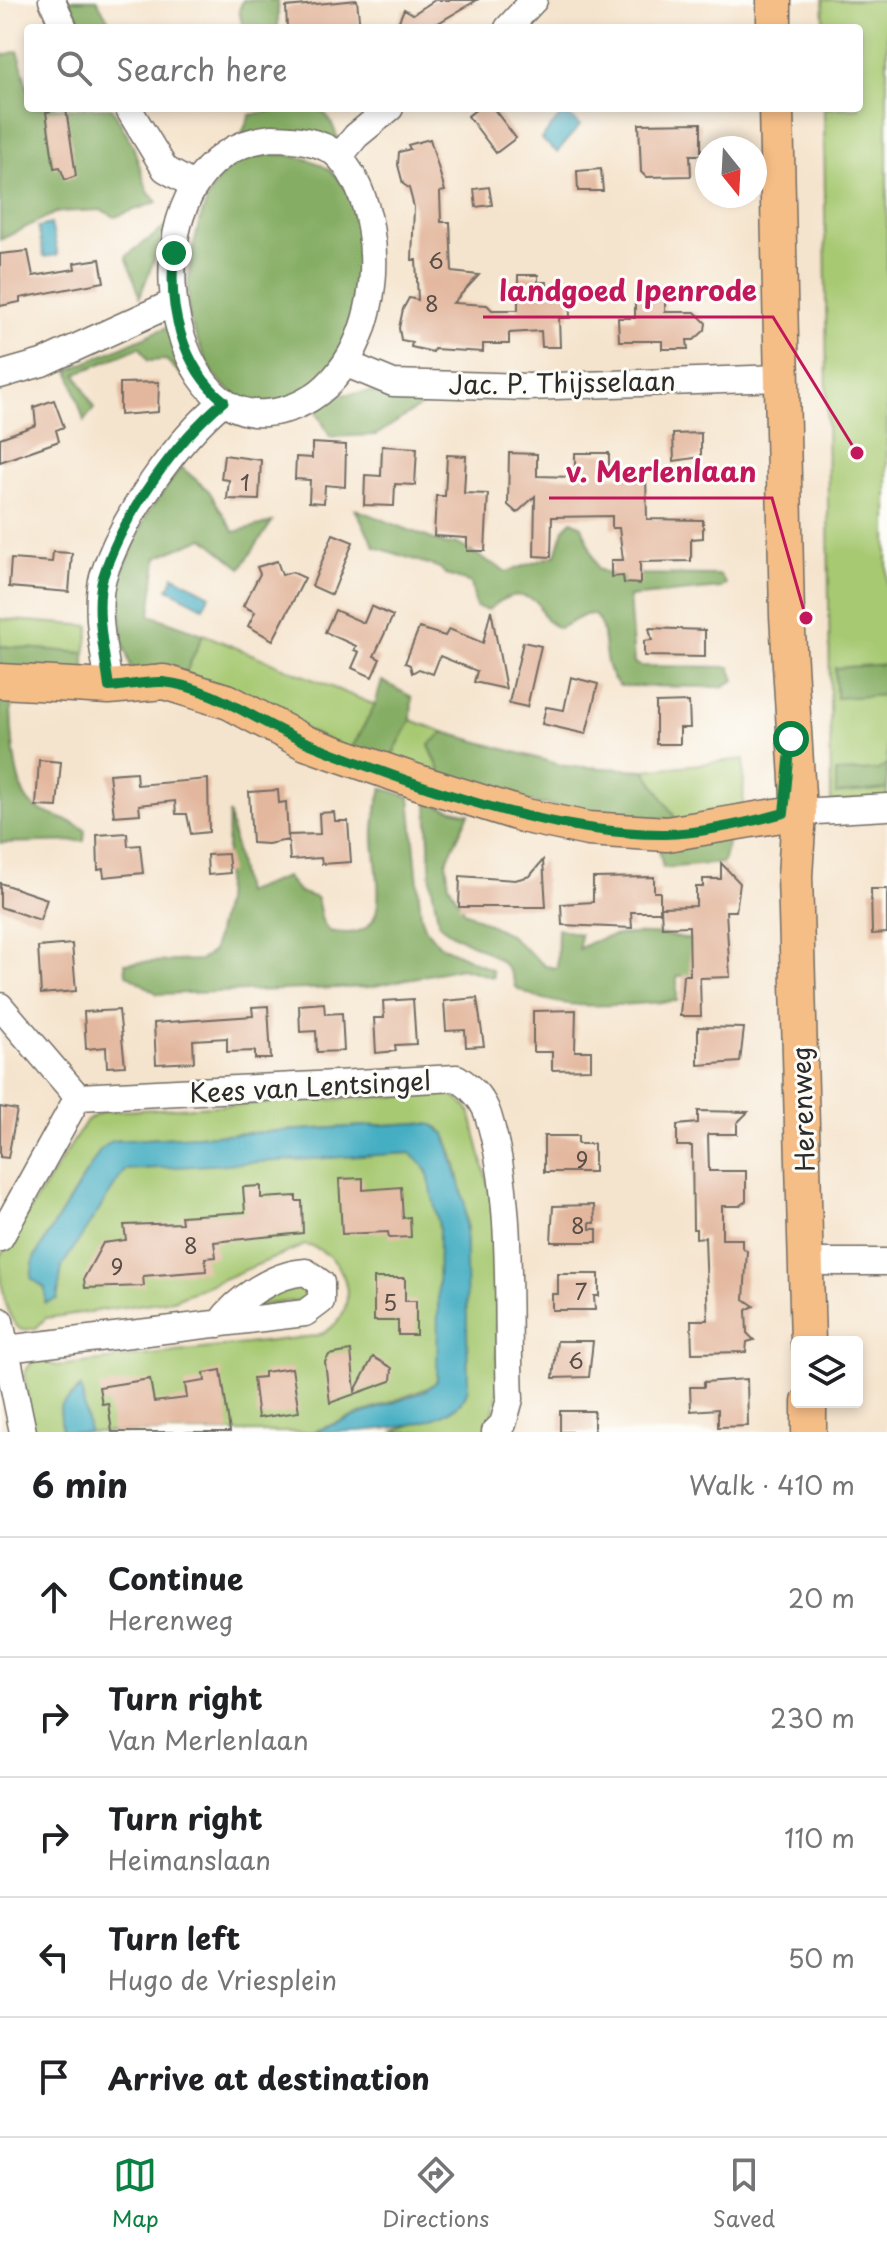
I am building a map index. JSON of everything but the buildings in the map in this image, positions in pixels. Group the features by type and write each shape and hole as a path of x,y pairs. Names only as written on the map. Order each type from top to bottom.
{"main road":[{"path":"774,0 774,24"},
{"name":"Herenweg","path":"776,112 792,722 800,812 795,876 808,1336"},
{"path":"0,681 109,687 164,682 229,702 306,743 418,782 526,816 588,829 667,834 800,812"},
{"path":"809,1408 809,1432"}],"street":[{"path":"52,0 62,24"},
{"path":"512,24 534,0"},
{"path":"130,112 165,169 193,185"},
{"path":"339,157 356,136 385,112"},
{"path":"253,140 299,140 339,157 362,197 371,248 366,320 347,364 327,388 299,405 280,411 246,411 224,401 197,372 182,336 173,303 171,278 182,209 193,185 219,156 253,140"},
{"path":"0,375 42,363 173,303"},
{"name":"Jac. P. Thijsselaan","path":"347,364 393,383 528,387 782,378"},
{"path":"109,687 102,619 103,579 132,513 198,422 224,401"},
{"path":"800,812 887,807"},
{"path":"0,1006 78,1097 0,1238"},
{"name":"Kees van Lentsingel","path":"78,1097 457,1078 472,1088 488,1113 502,1185 510,1399 503,1424 495,1432"},
{"path":"807,1262 887,1262"},
{"path":"0,1321 23,1432"},
{"path":"6,1349 219,1324"}],"green space":[{"path":"68,0 97,0 111,24 81,24"},
{"path":"243,0 278,0 278,24 242,24 239,10"},
{"path":"823,0 887,0 887,798 831,802 824,112 863,112 863,24 824,24"},
{"path":"18,51 24,75 24,112 114,112 133,146 148,192 157,202 115,217 102,210 57,212 0,240 0,56"},
{"path":"323,112 339,141 241,136 250,115"},
{"path":"265,154 302,158 334,174 347,191 355,213 361,267 354,322 336,363 304,393 268,404 250,401 219,380 196,337 188,298 191,257 211,193 231,165"},
{"path":"167,226 140,296 126,256"},
{"path":"169,326 186,379 166,360 148,361 140,347 76,374 94,408 84,421 69,370"},
{"path":"369,392 427,402 376,435 330,437 316,410 329,396"},
{"path":"181,467 209,491 234,532 272,522 241,568 204,538 157,557 150,615 203,634 184,677 141,674 131,668 123,642 119,579 147,514"},
{"path":"355,509 447,545 456,543 507,572 556,555 564,529 572,521 582,526 598,569 609,574 720,575 726,584 721,588 629,597 634,663 640,666 730,667 735,680 722,687 620,686 608,668 602,629 593,614 560,628 548,621 537,602 523,596 505,598 488,610 476,607 471,583 446,575 440,568 375,547"},
{"path":"0,619 90,626 85,653 0,646"},
{"path":"203,634 375,705 351,750 184,677"},
{"path":"0,646 85,653 85,675 0,673"},
{"path":"887,664 887,695 836,698 835,668"},
{"path":"382,681 412,697 411,720 388,763 351,750 375,705"},
{"path":"0,697 11,698 14,756 26,798 39,810 85,830 84,841 0,843"},
{"path":"411,720 444,732 429,746 444,780 388,763"},
{"path":"444,732 565,766 645,770 677,821 538,804 444,780 429,745"},
{"path":"744,759 743,815 677,821 645,770"},
{"path":"887,764 887,789 836,794 836,772 878,770"},
{"path":"382,788 410,797 421,916 426,929 439,945 492,970 493,977 461,968 370,987 158,994 126,974 125,963 201,960 213,951 224,902 229,813 244,893 286,877 299,892 317,898 322,921 329,931 351,933 365,928 374,918 378,905 374,832"},
{"path":"427,803 469,814 446,862 449,885 465,912 507,933 545,966 557,968 558,929 580,934 579,949 605,938 651,934 696,941 706,976 677,976 677,1001 615,1005 573,1005 533,996 515,987 512,975 496,957 439,924 431,883"},
{"path":"730,836 723,863 663,868 658,845"},
{"path":"451,1093 470,1111 495,1213 498,1395 488,1429 482,1432 393,1432 457,1407 466,1217 458,1174 445,1135 435,1126 416,1124 112,1141 101,1149 34,1258 41,1286 57,1299 62,1266 119,1174 128,1169 411,1153 424,1167 433,1190 438,1220 440,1322 439,1371 435,1385 313,1432 89,1432 80,1388 60,1407 62,1432 32,1432 24,1374 35,1357 56,1366 315,1336 331,1328 341,1316 346,1302 342,1273 333,1260 305,1245 173,1300 46,1318 36,1328 21,1330 6,1306 1,1255 87,1120 103,1112"},
{"path":"307,1282 312,1299 259,1305 261,1299"}],"water":[{"path":"564,112 580,125 557,152 541,139"},
{"path":"51,224 58,255 44,257 38,227"},
{"path":"174,576 210,595 203,607 168,589"},
{"path":"417,1123 433,1125 445,1134 465,1203 468,1387 461,1402 446,1413 425,1421 376,1430 313,1432 425,1391 437,1381 439,1226 427,1170 411,1153 125,1170 62,1266 57,1299 45,1303 45,1288 31,1278 34,1258 101,1149 112,1141"},
{"path":"81,1388 89,1432 62,1432 60,1407"}],"place":[{"name":"landgoed Ipenrode","path":"857,453"},
{"name":"v. Merlenlaan","path":"806,618"}],"route":[{"path":"174,253 171,278 173,303 182,336 197,372 224,401 198,422 132,513 103,579 102,619 109,687 164,682 229,702 306,743 418,782 526,816 588,829 667,834 784,813 791,739"}]}
